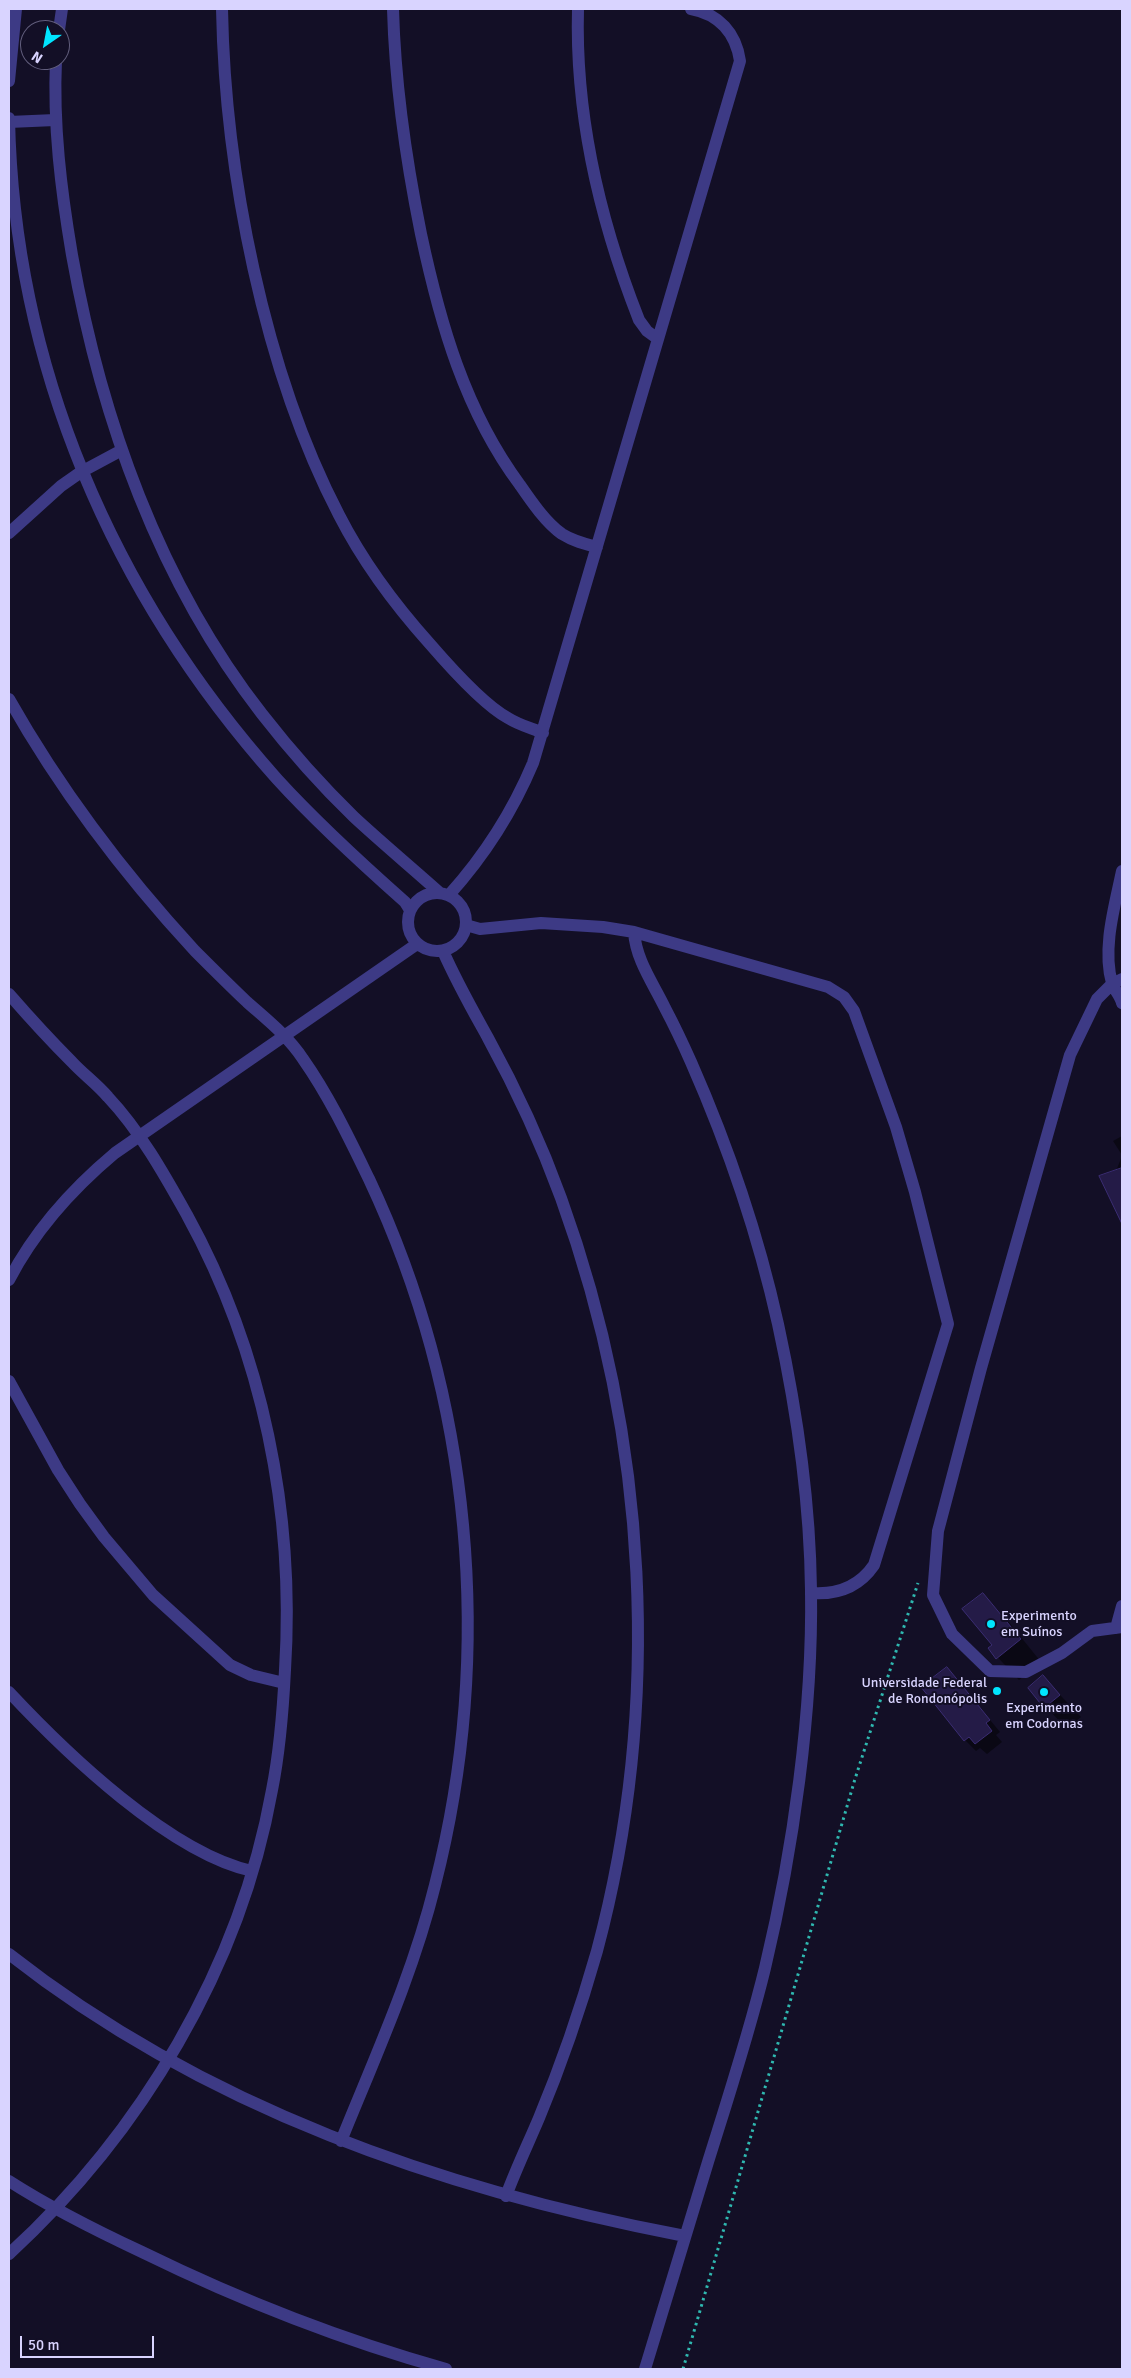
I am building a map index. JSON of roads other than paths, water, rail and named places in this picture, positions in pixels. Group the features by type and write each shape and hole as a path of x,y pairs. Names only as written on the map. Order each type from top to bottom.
{"street":[{"path":"9,81 16,9"},
{"path":"222,9 232,142 253,263 285,382 321,480 362,554 386,590 419,632 473,689 507,718 543,733"},
{"path":"393,9 398,88 415,205 432,282 460,377 490,440 525,492 560,532 574,540 597,547"},
{"path":"578,9 582,105 597,192 612,244 640,320 648,331 658,339"},
{"path":"56,70 56,120 60,176 78,287 105,397 140,497 182,588 233,674 260,712 320,783 353,816 444,894 462,908 466,926 458,942 443,951 433,951 417,944 408,928 410,910 422,896 444,894 489,847 506,820 533,763 740,61 734,40 728,30 710,15 691,9"},
{"path":"9,118 17,224 26,283 48,375 81,472 102,518 137,585 206,690 277,779 316,821 405,902 410,910"},
{"path":"9,122 56,120"},
{"path":"9,533 61,486 81,472 122,450"},
{"path":"9,700 55,776 124,869 200,956 284,1036 302,1057 356,1151 400,1250 418,1301 433,1353 450,1432 462,1512 467,1566 468,1629 463,1728 447,1834 430,1904 403,1988 340,2141"},
{"path":"1122,871 1117,919 1109,961 1120,991 1097,999 1070,1055 938,1531 933,1595 952,1634 990,1671 1026,1672 1062,1653 1092,1631 1119,1627 1122,1606"},
{"path":"466,926 480,929 541,923 572,924 634,932 828,987 844,997 854,1011 876,1068 915,1192 948,1324 874,1565 862,1579 845,1590 834,1593 811,1593"},
{"path":"634,932 639,957 685,1050 712,1111 738,1182 765,1271 789,1377 797,1430 807,1520 811,1593 810,1650 800,1764 780,1899 748,2033 646,2369"},
{"path":"9,1280 31,1242 70,1194 115,1153 417,944"},
{"path":"443,951 458,986 514,1089 535,1134 560,1198 582,1263 608,1358 621,1425 630,1493 638,1600 637,1669 630,1776 610,1893 594,1960 561,2063 506,2196"},
{"path":"9,994 72,1063 109,1097 139,1136 188,1218 210,1260 228,1304 258,1394 270,1440 284,1534 288,1609 282,1721 275,1776 263,1833 252,1871 214,1971 168,2059 128,2123 81,2181 9,2254"},
{"path":"9,1381 50,1456 80,1504 104,1537 153,1595 230,1665 251,1675 284,1683"},
{"path":"9,1692 66,1749 136,1807 208,1856 235,1867 252,1871"},
{"path":"9,1954 76,2002 168,2059 265,2108 340,2141 395,2161 506,2196 591,2217 685,2236"},
{"path":"9,2181 56,2208 183,2272 248,2300 370,2346 446,2369"}],"place":[{"name":"Experimento em Suínos","path":"991,1624"},
{"name":"Universidade Federal de Rondonópolis","path":"997,1691"},
{"name":"Experimento em Codornas","path":"1044,1692"}]}
